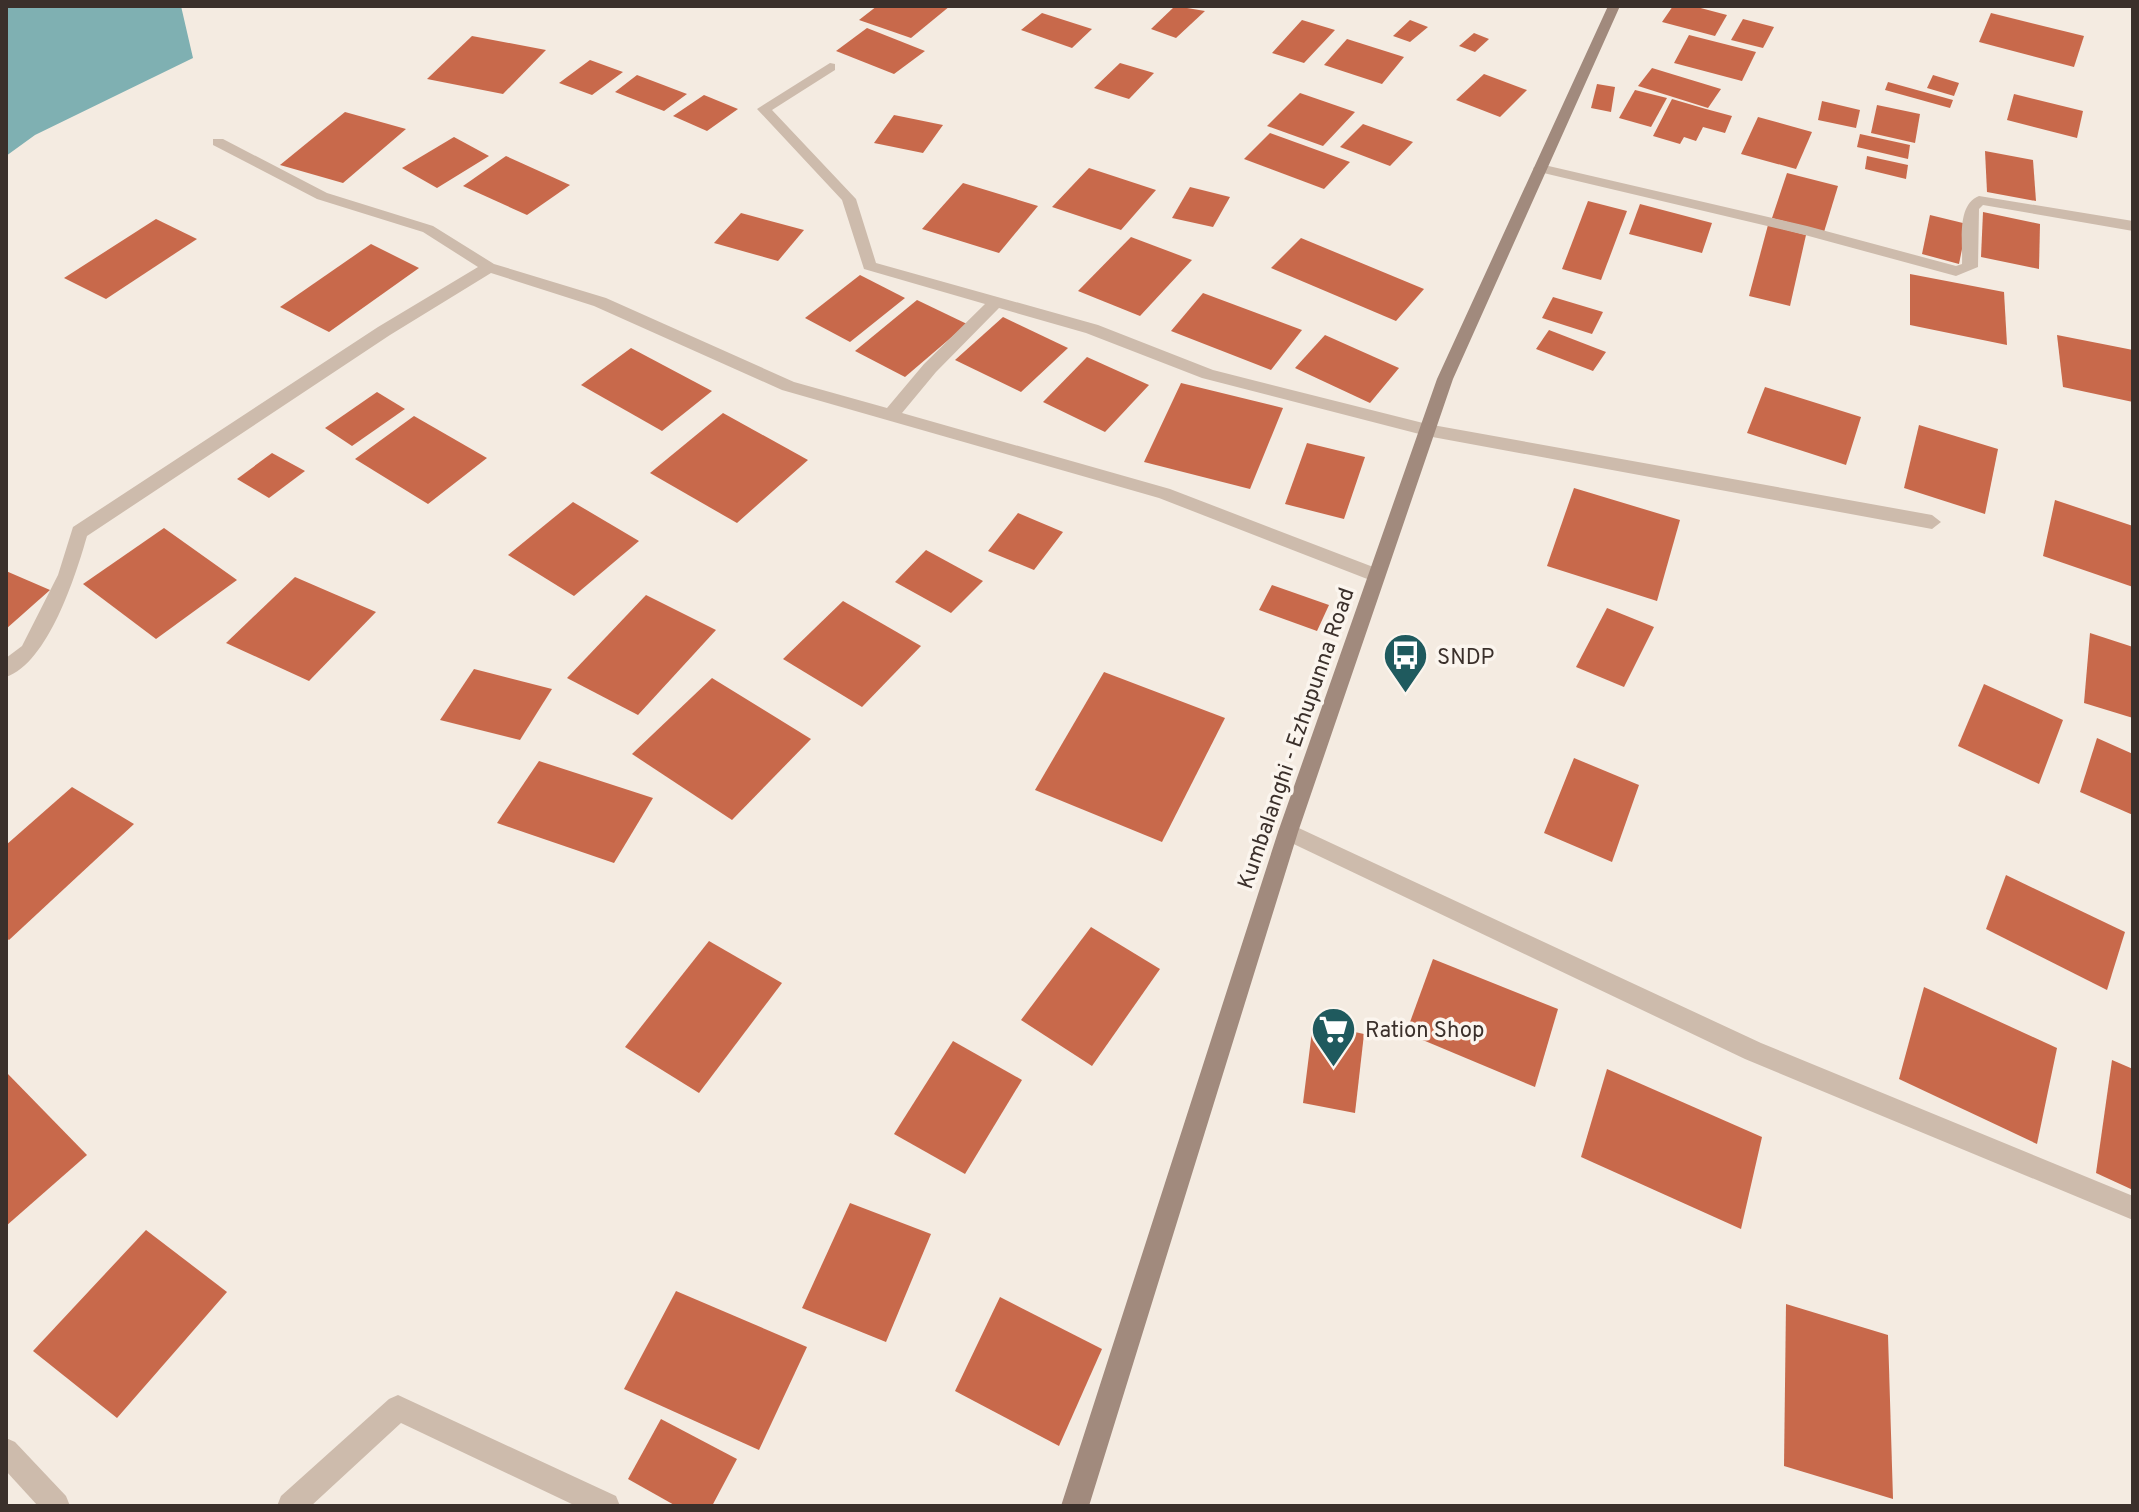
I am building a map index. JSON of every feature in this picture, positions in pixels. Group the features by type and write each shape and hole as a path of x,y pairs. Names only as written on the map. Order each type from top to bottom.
{"main road":[{"name":"Kumbalanghi - Ezhupunna Road","path":"1075,1506 1288,832 1445,379 1614,6"}],"street":[{"path":"830,67 764,109 849,199 869,266 1092,329 1208,374 1427,430 1932,522"},
{"path":"218,142 322,196 428,229 489,267 600,302 788,386 1164,493 1375,575"},
{"path":"1540,168 1807,231 1956,271 1970,267 1972,209 1979,200 2133,226"},
{"path":"6,669 29,651 67,575 79,532 384,331 489,267"},
{"path":"890,416 930,368 996,302"},
{"path":"1288,832 1753,1051 2133,1208"},
{"path":"291,1506 398,1408 606,1506"},
{"path":"6,1451 56,1506"}],"water":[{"path":"6,6 181,6 193,58 35,135 6,156"}],"building":[{"path":"877,6 950,6 911,38 859,20"},
{"path":"1175,6 1205,11 1176,38 1151,29"},
{"path":"1673,6 1693,6 1727,15 1715,36 1662,22"},
{"path":"1042,13 1092,29 1072,48 1021,30"},
{"path":"1991,13 2084,36 2074,67 1979,42"},
{"path":"1743,19 1774,27 1763,48 1731,40"},
{"path":"1302,20 1335,30 1304,63 1272,53"},
{"path":"1410,20 1428,27 1410,42 1393,36"},
{"path":"867,28 925,51 894,74 836,51"},
{"path":"1474,33 1489,39 1475,52 1459,46"},
{"path":"1689,35 1756,52 1742,81 1674,63"},
{"path":"472,36 546,50 503,94 427,79"},
{"path":"1347,39 1404,57 1382,84 1324,65"},
{"path":"590,60 623,72 592,95 559,83"},
{"path":"1120,63 1154,73 1129,99 1094,88"},
{"path":"1652,68 1721,89 1708,108 1638,86"},
{"path":"1484,74 1527,90 1500,117 1456,100"},
{"path":"637,75 687,94 664,111 615,92"},
{"path":"1933,75 1959,83 1954,96 1927,88"},
{"path":"1888,82 1953,100 1950,108 1885,90"},
{"path":"1597,84 1615,87 1611,112 1591,108"},
{"path":"1635,90 1667,98 1651,127 1619,118"},
{"path":"1300,93 1355,112 1323,146 1267,126"},
{"path":"2014,94 2083,111 2077,138 2007,120"},
{"path":"704,95 738,109 707,131 673,116"},
{"path":"1672,99 1732,116 1725,133 1703,127 1696,141 1684,137 1680,144 1653,136"},
{"path":"1822,101 1860,110 1856,128 1818,120"},
{"path":"1877,105 1920,114 1915,143 1871,133"},
{"path":"345,112 406,129 343,183 280,165"},
{"path":"894,115 943,125 923,153 874,143"},
{"path":"1758,117 1812,132 1796,169 1741,154"},
{"path":"1363,124 1413,142 1390,166 1340,147"},
{"path":"1270,133 1350,162 1324,189 1244,159"},
{"path":"1860,134 1910,145 1908,159 1857,147"},
{"path":"454,137 489,156 437,188 402,168"},
{"path":"1985,151 2033,160 2036,201 1987,192"},
{"path":"506,156 570,185 527,215 463,186"},
{"path":"1867,156 1908,165 1906,179 1865,169"},
{"path":"1089,168 1156,190 1121,230 1052,207"},
{"path":"1787,173 1838,186 1824,232 1772,218"},
{"path":"963,183 1038,206 999,253 922,229"},
{"path":"1190,187 1230,197 1213,227 1172,218"},
{"path":"1588,201 1627,211 1601,280 1562,269"},
{"path":"1640,204 1712,223 1702,253 1629,234"},
{"path":"1983,212 2040,224 2039,269 1981,257"},
{"path":"741,213 804,230 778,261 714,243"},
{"path":"1930,215 1967,224 1959,264 1922,254"},
{"path":"156,219 197,239 106,299 64,278"},
{"path":"1768,225 1806,235 1790,306 1749,296"},
{"path":"1131,237 1192,260 1140,316 1078,291"},
{"path":"1301,238 1424,289 1396,321 1271,268"},
{"path":"371,244 419,268 329,332 280,307"},
{"path":"1910,274 2004,292 2007,345 1910,325"},
{"path":"860,275 905,298 850,342 805,318"},
{"path":"1203,293 1302,330 1271,370 1171,331"},
{"path":"1553,297 1603,312 1592,334 1542,318"},
{"path":"917,300 967,324 905,377 855,351"},
{"path":"1003,317 1068,348 1021,392 955,360"},
{"path":"1549,330 1606,352 1593,371 1536,349"},
{"path":"1325,335 1399,368 1370,403 1295,368"},
{"path":"2057,335 2133,350 2133,402 2063,387"},
{"path":"631,348 712,391 662,431 581,385"},
{"path":"1087,357 1149,385 1105,432 1043,402"},
{"path":"1181,383 1283,408 1250,489 1144,462"},
{"path":"1765,387 1861,417 1846,465 1747,433"},
{"path":"377,392 405,409 352,446 325,428"},
{"path":"723,413 808,460 737,523 650,473"},
{"path":"414,416 487,458 428,504 355,459"},
{"path":"1919,425 1998,449 1985,514 1904,488"},
{"path":"1307,443 1365,457 1344,519 1285,504"},
{"path":"272,453 305,471 269,498 237,479"},
{"path":"1574,488 1680,520 1657,601 1547,566"},
{"path":"2055,500 2133,526 2133,587 2043,556"},
{"path":"573,502 639,541 574,596 508,555"},
{"path":"1018,513 1063,532 1034,570 988,551"},
{"path":"164,528 237,580 156,639 83,584"},
{"path":"926,550 983,581 951,613 895,582"},
{"path":"6,571 50,590 6,629"},
{"path":"295,577 376,612 309,681 226,643"},
{"path":"1272,585 1329,605 1317,631 1259,610"},
{"path":"646,595 716,630 638,715 567,678"},
{"path":"843,601 921,646 862,707 783,659"},
{"path":"1607,608 1654,627 1624,687 1576,667"},
{"path":"2090,633 2133,647 2133,718 2084,703"},
{"path":"474,669 552,689 520,740 440,720"},
{"path":"1104,672 1225,718 1162,842 1035,790"},
{"path":"712,678 811,739 732,820 632,754"},
{"path":"1984,684 2063,720 2039,784 1958,746"},
{"path":"2097,738 2133,754 2133,815 2080,792"},
{"path":"1574,758 1639,785 1612,862 1544,833"},
{"path":"539,761 653,798 614,863 497,823"},
{"path":"72,787 134,824 9,940 6,938 6,845"},
{"path":"2006,875 2125,932 2107,990 1986,929"},
{"path":"1091,927 1160,969 1092,1066 1021,1020"},
{"path":"709,941 782,983 699,1093 625,1047"},
{"path":"1433,959 1558,1009 1535,1087 1406,1033"},
{"path":"1924,987 2057,1048 2037,1144 1899,1079"},
{"name":"Ration Shop","path":"1313,1023 1364,1034 1355,1113 1303,1103"},
{"path":"953,1041 1022,1080 965,1174 894,1134"},
{"path":"2112,1060 2133,1069 2133,1190 2096,1173"},
{"path":"1607,1069 1762,1137 1741,1229 1581,1157"},
{"path":"6,1072 87,1155 6,1226"},
{"path":"850,1203 931,1234 886,1342 802,1308"},
{"path":"146,1230 227,1292 117,1418 33,1351"},
{"path":"676,1291 807,1347 759,1450 624,1389"},
{"path":"1000,1297 1102,1349 1059,1446 955,1391"},
{"path":"1786,1304 1888,1335 1893,1499 1784,1466"},
{"path":"661,1419 737,1459 712,1506 676,1506 628,1479"}],"place":[{"name":"SNDP","path":"1406,695"},
{"name":"Ration Shop","path":"1334,1068"}]}
